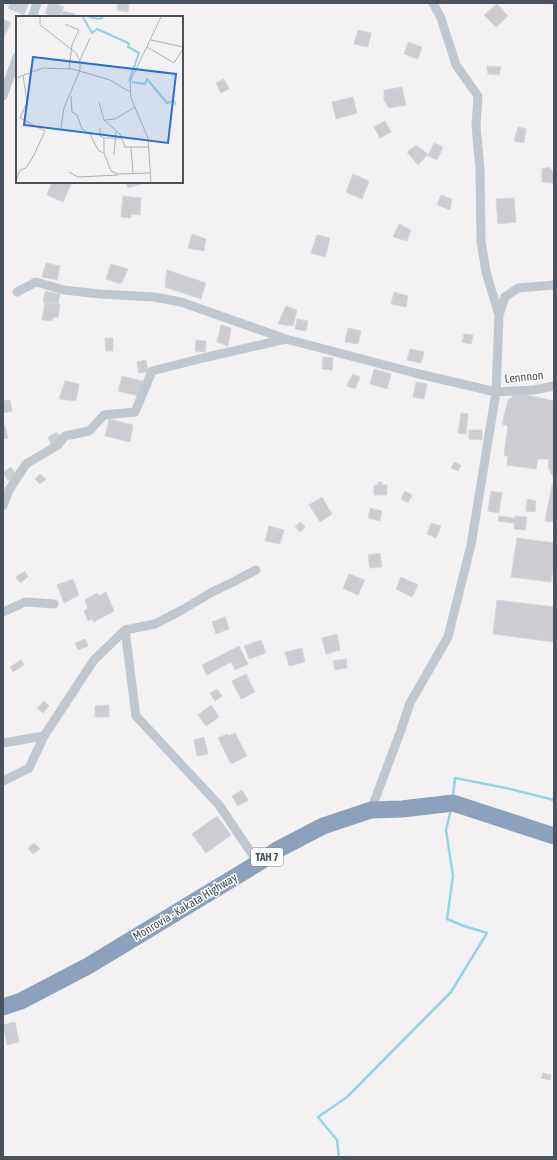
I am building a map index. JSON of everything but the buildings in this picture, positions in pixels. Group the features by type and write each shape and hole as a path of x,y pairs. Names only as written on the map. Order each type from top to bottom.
{"highway":[{"name":"Monrovia - Kakata Highway","path":"3,1006 21,1000 88,966 277,850 322,826 371,810 402,809 453,803 554,836"}],"street":[{"path":"32,16 37,3"},
{"path":"433,3 441,18 456,65 478,96 476,126 480,169 481,241 486,272 499,315"},
{"path":"3,96 16,60"},
{"name":"Lennnon","path":"17,292 36,282 64,290 154,297 181,302 286,338 415,373 496,392 534,390 554,386"},
{"path":"371,810 410,703 448,638 472,545 496,392 499,315 505,297 518,288 554,285"},
{"path":"3,506 9,490 26,464 58,445 65,436 89,431 104,415 135,412 152,371 286,338"},
{"path":"3,781 29,768 44,736 94,660 125,630 155,624 212,592 256,570"},
{"path":"3,612 25,602 54,604"},
{"path":"125,630 136,716 220,806 258,863"},
{"path":"3,743 44,736"}],"waterway":[{"path":"453,796 455,778 506,788 554,800"},
{"path":"339,1157 337,1140 318,1117 347,1097 451,992 487,933 447,919 453,876 446,830 451,809"}]}
